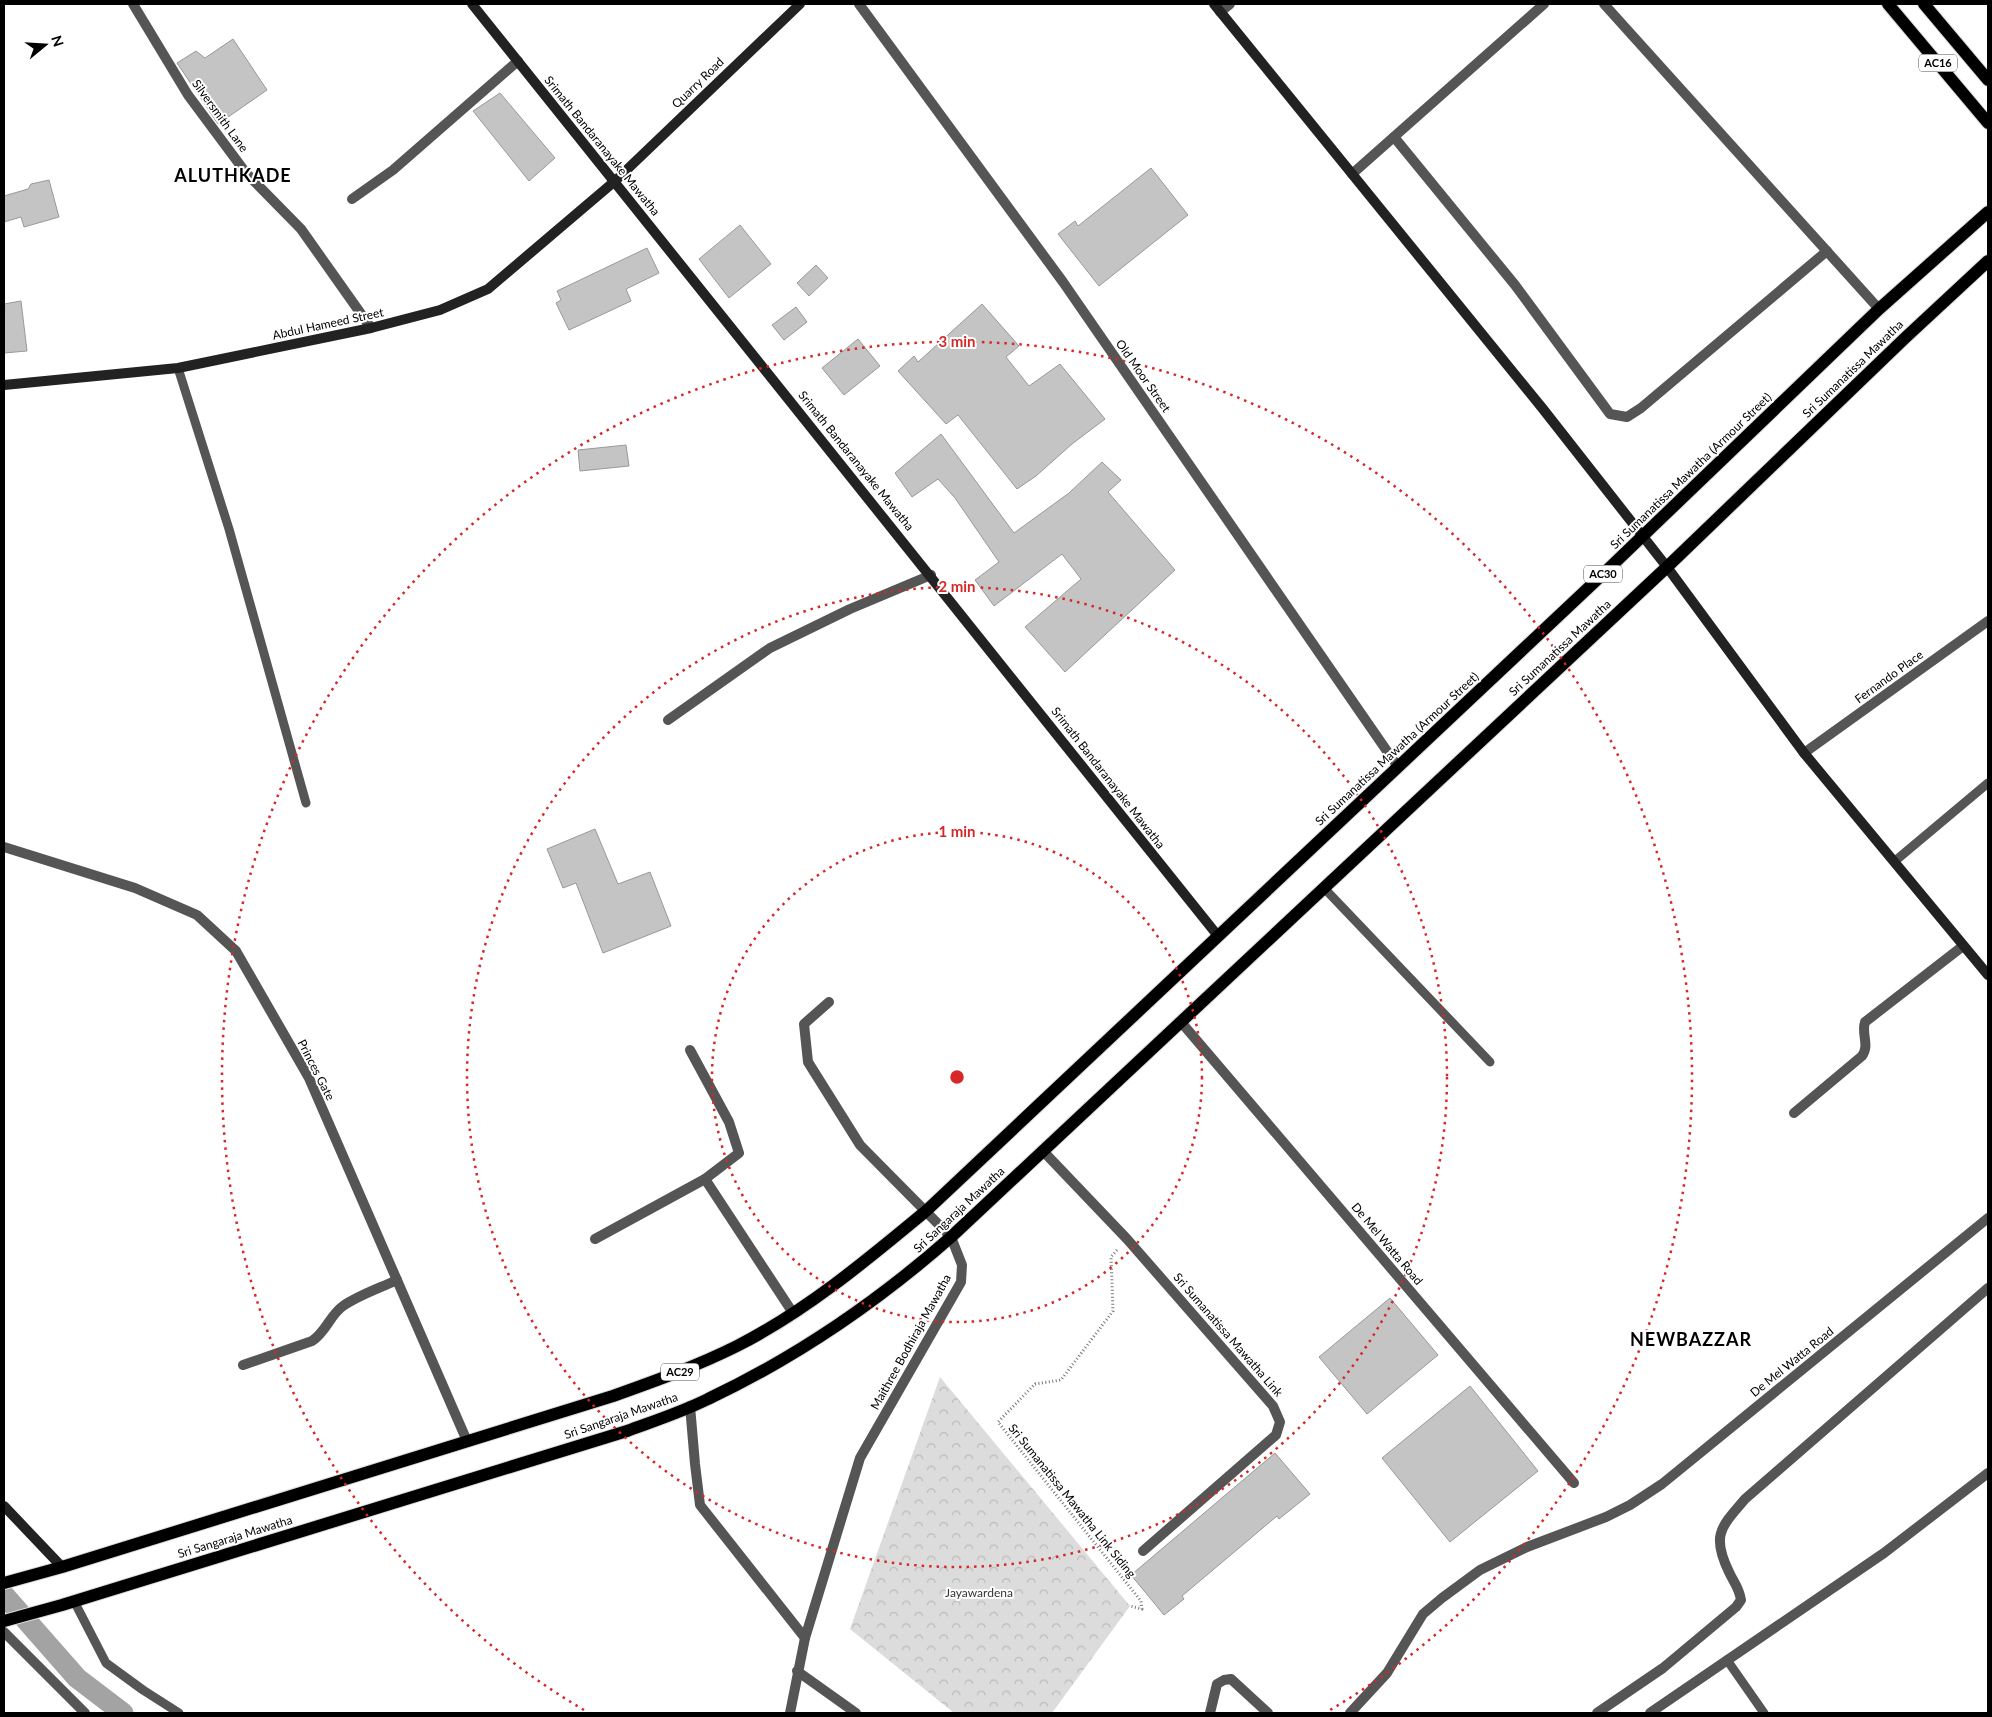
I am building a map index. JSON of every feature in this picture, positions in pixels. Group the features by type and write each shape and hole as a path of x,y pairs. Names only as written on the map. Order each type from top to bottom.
{"main road":[{"name":"AC16","path":"1888,4 1988,123"},
{"name":"AC16","path":"1924,4 1988,80"},
{"name":"Sri Sumanatissa Mawatha (Armour Street)","path":"1218,936 1643,536 1878,309 1988,212"},
{"name":"Sri Sumanatissa Mawatha","path":"1236,970 1667,567 1905,338 1988,261"},
{"path":"1976,273 1988,269"},
{"name":"Sri Sangaraja Mawatha","path":"10,1581 62,1567 613,1396 690,1368 739,1345 793,1313 843,1278 926,1210 1218,936"},
{"name":"Sri Sangaraja Mawatha","path":"7,1620 62,1605 626,1431 690,1406 755,1375 820,1338 865,1308 916,1268 1236,970"}],"street":[{"name":"Silversmith Lane","path":"134,4 188,95 246,172 301,229 371,328"},
{"name":"Srimath Bandaranayake Mawatha","path":"472,4 931,575 1218,936"},
{"name":"Quarry Road","path":"615,181 800,4"},
{"name":"Old Moor Street","path":"859,4 1063,282 1398,767"},
{"path":"1230,4 1217,8 1543,409 1667,567 1804,753 1988,975"},
{"path":"1352,174 1544,4"},
{"path":"1604,4 1878,309"},
{"path":"352,199 393,170 518,61"},
{"path":"1394,137 1515,286 1610,414 1627,417 1641,408 1827,251"},
{"name":"Abdul Hameed Street","path":"4,385 178,368 371,328 440,310 488,289 615,181"},
{"path":"668,720 770,648 850,609 931,575"},
{"name":"Fernando Place","path":"1804,753 1988,621"},
{"name":"Princes Gate","path":"4,847 135,888 180,907 197,915 236,951 309,1078 467,1441"},
{"path":"1794,1113 1866,1051 1866,1037 1863,1027 1865,1022 1963,946"},
{"name":"Maithree Bodhiraja Mawatha","path":"790,1713 805,1638 860,1458 961,1282 962,1265 951,1237 860,1145 808,1062 804,1024 829,1002"},
{"name":"De Mel Watta Road","path":"1181,1022 1574,1483"},
{"path":"596,1239 705,1179 739,1153 729,1122 690,1050"},
{"name":"Sri Sumanatissa Mawatha Link","path":"1043,1151 1127,1239 1274,1406 1280,1422 1276,1436 1143,1552"},
{"path":"705,1179 793,1313"},
{"name":"De Mel Watta Road","path":"1350,1713 1387,1674 1423,1614 1442,1598 1480,1570 1527,1547 1606,1517 1630,1505 1662,1484 1988,1218"},
{"path":"243,1365 312,1341 321,1335 332,1317 343,1306 397,1280"},
{"path":"1597,1713 1663,1668 1736,1608 1741,1600 1739,1587 1729,1572 1718,1540 1724,1523 1745,1499 1988,1288"},
{"path":"690,1406 694,1464 700,1505 805,1638"},
{"path":"1650,1713 1884,1553 1988,1472"},
{"path":"4,1506 62,1567"},
{"path":"4,1632 85,1713"},
{"path":"797,1671 856,1713"},
{"path":"1210,1713 1217,1684 1231,1679 1268,1713"}],"lane":[{"path":"178,368 229,530 306,803"},
{"path":"1895,861 1988,783"},
{"path":"1324,888 1490,1062"},
{"path":"74,1600 106,1663 179,1713"},
{"path":"1727,1660 1764,1713"}],"path":[{"name":"Sri Sumanatissa Mawatha Link Siding","path":"1127,1239 1111,1256 1113,1311 1061,1380 1035,1384 998,1422 1141,1601 1142,1609 1130,1606"}],"green space":[{"name":"Jayawardena","path":"940,1377 1130,1606 1052,1713 954,1713 850,1629"}],"building":[{"path":"233,39 267,90 218,124 177,63 196,51 205,58"},
{"path":"500,93 555,158 529,181 473,111"},
{"path":"1151,168 1188,215 1099,286 1058,234 1075,221 1078,226"},
{"path":"49,180 59,217 24,227 21,217 4,222 4,196 28,189 31,184"},
{"path":"740,225 771,264 729,298 699,259"},
{"path":"647,248 659,273 626,289 631,301 569,330 556,303 561,300 557,291"},
{"path":"816,265 828,278 809,296 797,283"},
{"path":"21,301 27,351 4,353 4,304"},
{"path":"982,304 1019,346 1006,357 1029,386 1060,364 1105,419 1072,444 1036,476 1017,489 958,415 946,424 898,371 914,356 918,362"},
{"path":"796,307 807,322 784,340 772,325"},
{"path":"858,339 880,366 844,395 822,368"},
{"path":"941,434 1014,533 1069,493 1102,462 1121,480 1108,492 1175,570 1065,672 1025,627 1081,579 1062,554 994,606 975,580 999,562 955,498 938,479 912,497 895,473"},
{"path":"626,445 629,466 580,471 578,450"},
{"path":"595,829 618,884 650,872 671,926 603,953 576,883 563,888 547,849"},
{"path":"1390,1298 1438,1355 1367,1414 1319,1357"},
{"path":"1470,1386 1538,1471 1450,1542 1382,1458"},
{"path":"1275,1453 1310,1494 1279,1519 1277,1516 1182,1596 1184,1599 1164,1615 1131,1575"}],"waterway":[{"path":"4,1595 77,1678 123,1713"}],"district":[{"name":"ALUTHKADE","path":"233,176"},
{"name":"NEWBAZZAR","path":"1691,1340"}]}
